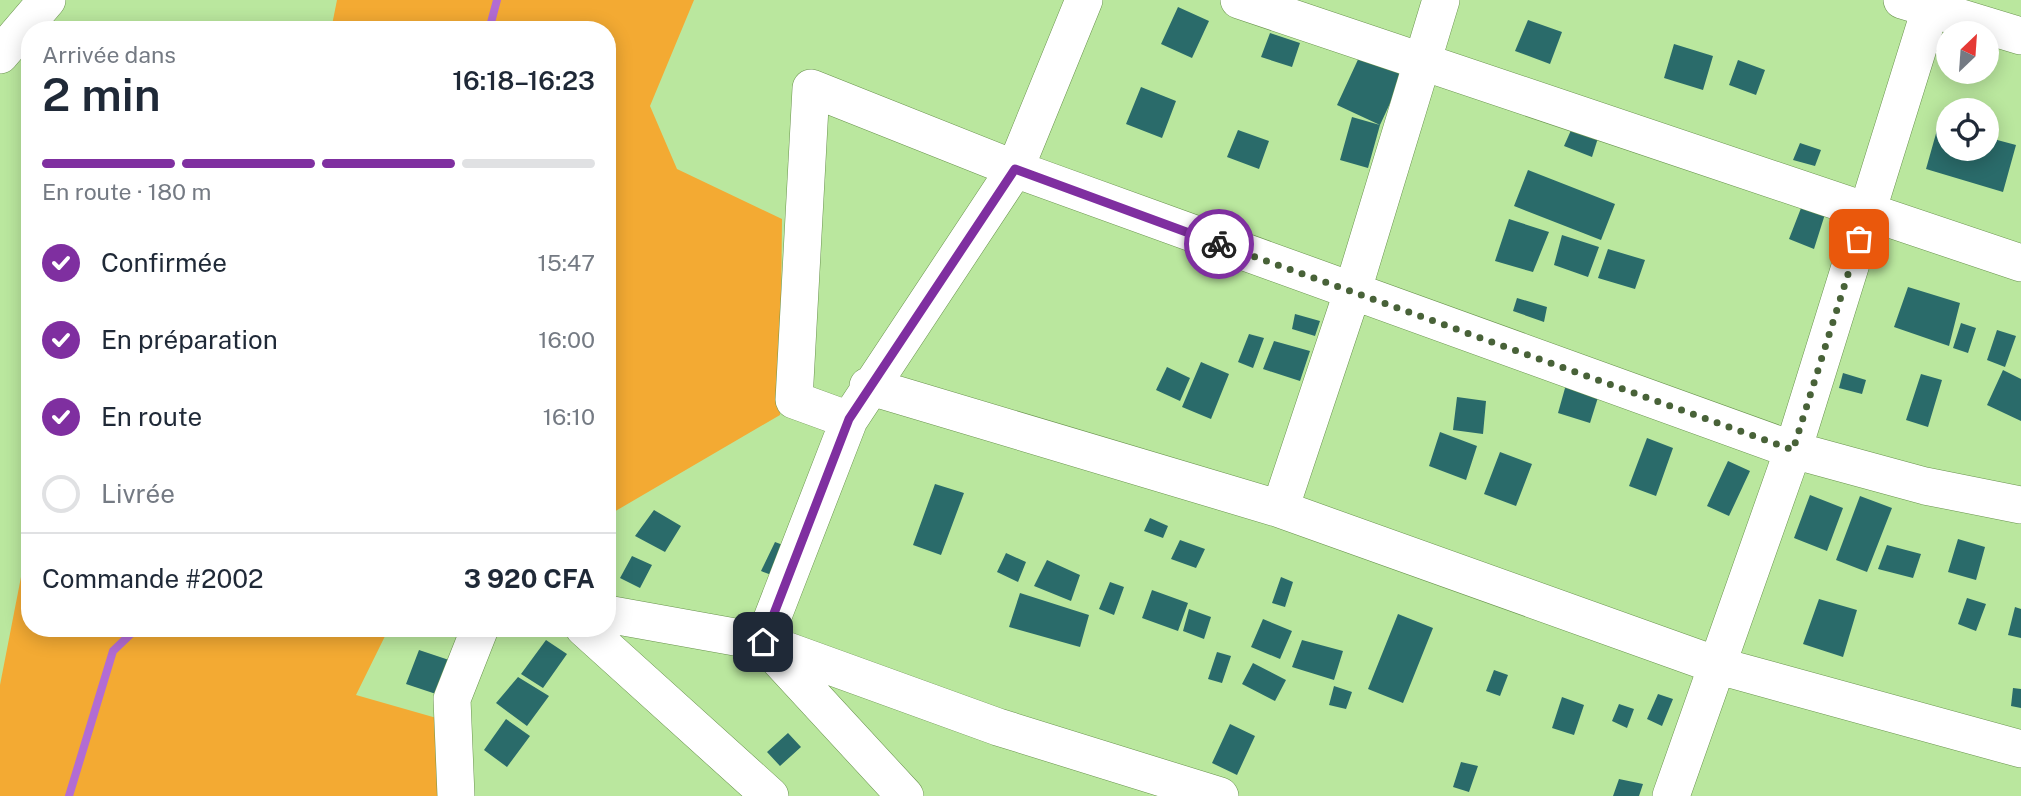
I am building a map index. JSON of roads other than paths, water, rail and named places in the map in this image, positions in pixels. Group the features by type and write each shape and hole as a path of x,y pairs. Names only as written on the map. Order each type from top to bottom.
{"street":[{"path":"763,642 849,419 868,386 1015,169 1084,0"},
{"path":"1239,0 2021,263"},
{"path":"1280,509 1352,293 1441,0"},
{"path":"1671,796 1793,450 1867,213 1921,3 2021,36"},
{"path":"0,55 21,34"},
{"path":"849,419 794,400 811,88 1015,169 1352,293 1793,450 1925,486 2021,505"},
{"path":"868,386 1280,509 1718,666 2021,749"},
{"path":"616,616 763,642 998,727 1220,796"},
{"path":"456,796 452,699 476,637"},
{"path":"594,637 771,796"},
{"path":"763,642 905,796"}],"waterway":[{"path":"491,21 497,0"},
{"path":"69,796 113,651 128,637"}]}
